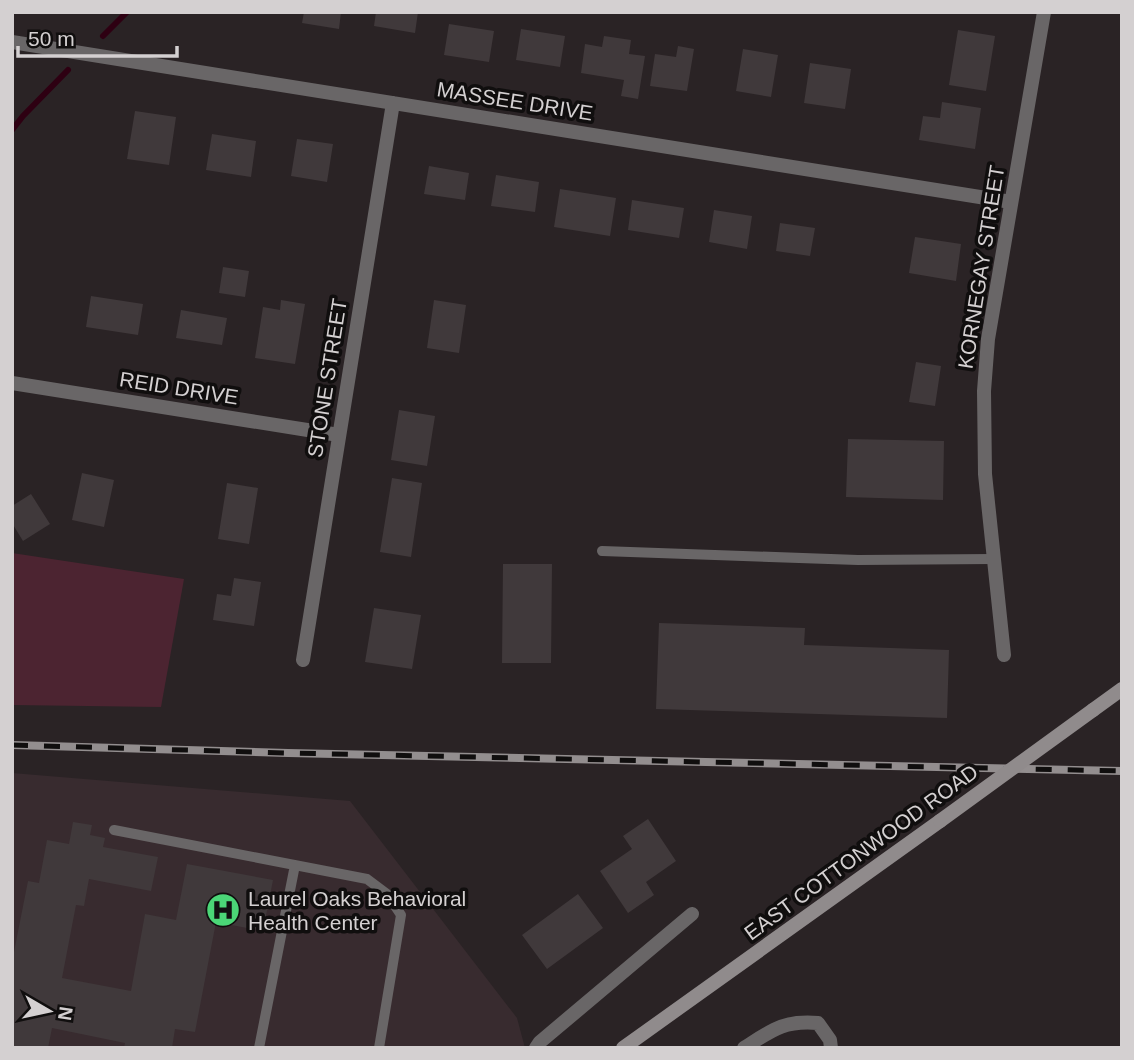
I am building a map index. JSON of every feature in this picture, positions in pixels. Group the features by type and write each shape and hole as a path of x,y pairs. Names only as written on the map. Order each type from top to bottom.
{"main road":[{"name":"EAST COTTONWOOD ROAD","path":"623,1048 1122,689"}],"street":[{"name":"KORNEGAY STREET","path":"1004,656 985,474 984,391 988,339 1044,12"},
{"name":"MASSEE DRIVE","path":"12,42 1012,202"},
{"name":"STONE STREET","path":"303,660 393,103"},
{"name":"REID DRIVE","path":"12,383 339,435"},
{"path":"536,1048 692,914"},
{"path":"744,1048 774,1029 797,1021 818,1023 830,1040 831,1048"}],"lane":[{"path":"602,551 858,559 993,559"},
{"path":"114,830 367,879 387,894 401,915 379,1048"},
{"path":"259,1048 295,865"}],"shaded area":[{"path":"12,553 184,579 161,707 12,705"},
{"name":"Laurel Oaks Behavioral Health Center","path":"12,773 350,801 517,1018 525,1048 12,1048"}],"building":[{"path":"304,12 341,12 339,29 302,23"},
{"path":"376,12 418,12 415,33 374,26"},
{"path":"449,24 494,31 489,62 444,55"},
{"path":"521,29 565,36 560,67 516,60"},
{"path":"958,30 995,36 986,91 949,85"},
{"path":"604,36 631,40 629,54 645,56 638,99 621,96 624,80 581,73 585,44 602,47"},
{"path":"678,46 694,49 687,91 650,86 655,54 676,57"},
{"path":"743,49 778,55 771,97 736,91"},
{"path":"810,63 851,69 845,109 804,103"},
{"path":"942,102 981,108 975,149 919,140 923,116 940,118"},
{"path":"135,111 176,117 169,165 127,159"},
{"path":"212,134 256,141 251,177 206,170"},
{"path":"297,139 333,144 327,182 291,176"},
{"path":"429,166 469,173 465,200 424,194"},
{"path":"496,175 539,182 535,212 491,206"},
{"path":"560,189 616,198 610,236 554,227"},
{"path":"632,200 684,208 679,238 628,230"},
{"path":"714,210 752,216 747,249 709,242"},
{"path":"780,223 815,228 810,256 776,251"},
{"path":"915,237 961,244 956,281 909,273"},
{"path":"223,267 249,271 245,297 219,293"},
{"path":"91,296 143,304 138,335 86,327"},
{"path":"281,300 305,304 295,364 255,358 263,307 280,310"},
{"path":"434,300 466,305 459,353 427,348"},
{"path":"181,310 227,318 222,345 176,338"},
{"path":"916,362 941,366 935,406 909,402"},
{"path":"399,410 435,416 427,466 391,460"},
{"path":"848,439 944,441 943,500 846,497"},
{"path":"82,473 114,480 104,527 72,520"},
{"path":"392,478 422,483 411,557 380,552"},
{"path":"227,483 258,488 249,544 218,539"},
{"path":"31,494 50,524 23,541 12,523 12,506"},
{"path":"503,564 552,564 551,663 502,663"},
{"path":"234,578 261,582 254,626 213,620 217,594 231,596"},
{"path":"374,608 421,615 412,669 365,662"},
{"path":"659,623 805,628 804,645 949,650 947,718 656,709"},
{"path":"648,819 676,861 646,882 654,895 628,913 600,871 632,849 623,836"},
{"path":"73,822 92,825 90,835 105,838 103,847 158,857 151,891 89,879 84,906 76,905 62,978 131,991 145,914 176,920 187,864 273,880 263,931 216,922 195,1032 175,1029 172,1048 124,1048 125,1043 52,1028 48,1048 12,1048 12,962 28,881 39,883 47,840 69,844"},
{"path":"578,894 603,928 547,969 522,935"}],"waterway":[{"path":"103,36 127,12"},
{"path":"12,130 68,70"}],"railway":[{"path":"12,745 1122,771"}],"place":[{"name":"Laurel Oaks Behavioral Health Center","path":"223,910"}]}
